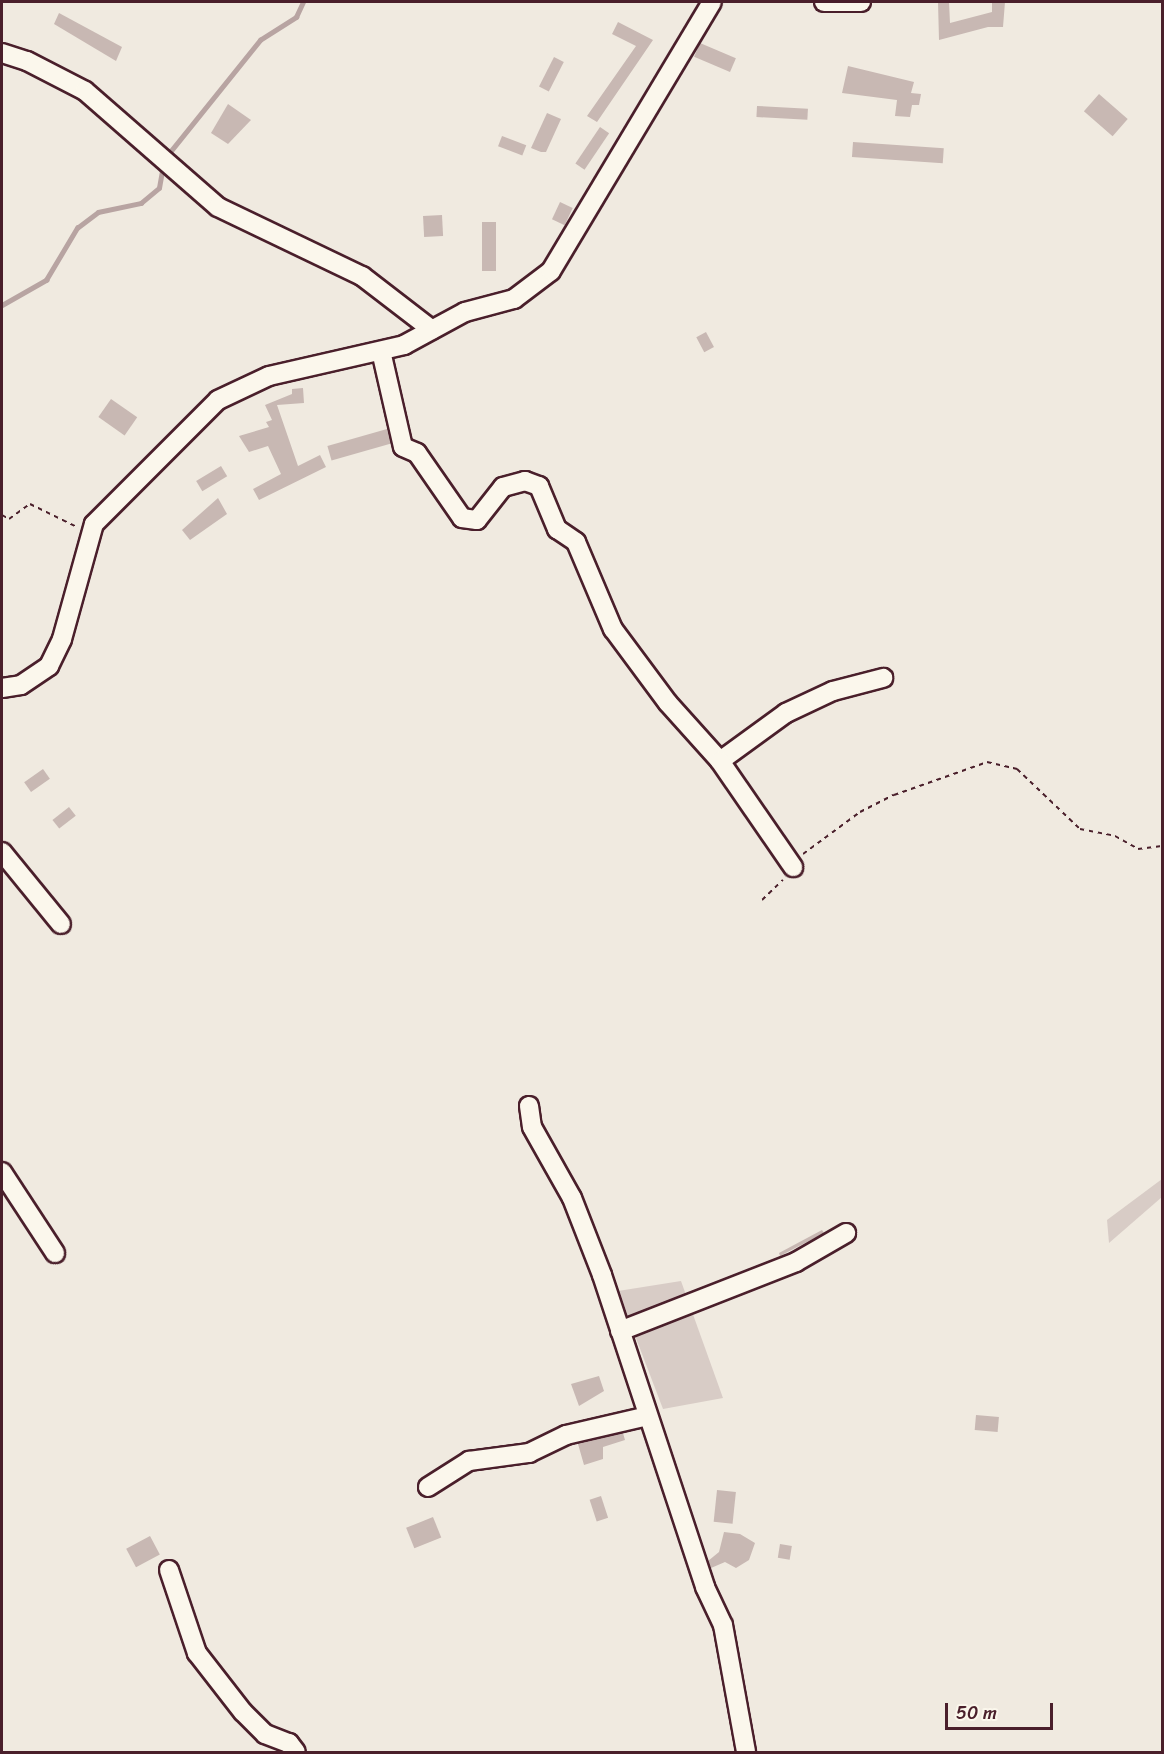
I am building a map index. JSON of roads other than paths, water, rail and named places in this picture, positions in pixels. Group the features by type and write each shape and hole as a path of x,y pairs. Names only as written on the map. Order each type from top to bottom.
{"street":[{"path":"2,688 21,685 49,666 62,639 94,524 218,400 269,376 404,345 465,312 514,299 551,271 712,2"},
{"path":"824,2 861,2"},
{"path":"2,53 27,60 85,91 218,207 362,276 432,330"},
{"path":"381,351 403,447 417,453 462,518 477,520 503,487 525,481 539,486 557,529 576,542 613,629 668,703 720,761 793,867"},
{"path":"720,761 786,713 833,691 883,678"},
{"path":"2,852 61,924"},
{"path":"529,1106 532,1127 572,1198 620,1331 705,1587 723,1625 746,1752"},
{"path":"2,1172 55,1253"},
{"path":"620,1331 795,1262 846,1233"},
{"path":"428,1487 469,1461 529,1453 566,1435 648,1416"},
{"path":"169,1570 196,1653 243,1712 265,1734 289,1743 296,1752"}],"waterway":[{"path":"166,157 260,40 296,17 303,2"},
{"path":"2,305 46,280 77,228 98,212 141,203 159,188 163,165"}]}
